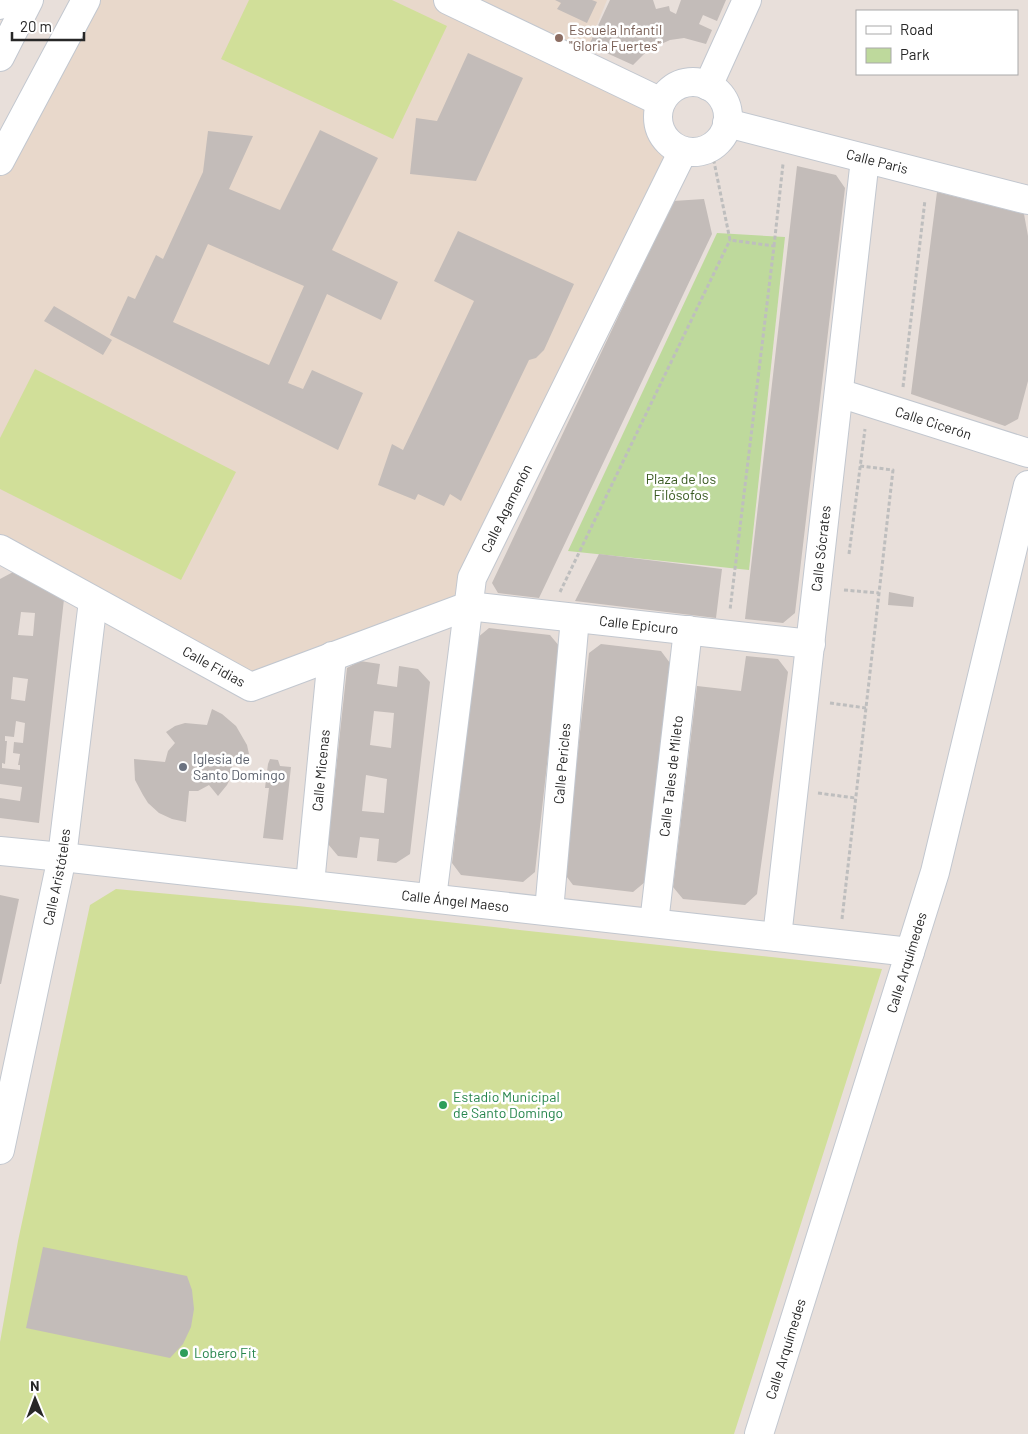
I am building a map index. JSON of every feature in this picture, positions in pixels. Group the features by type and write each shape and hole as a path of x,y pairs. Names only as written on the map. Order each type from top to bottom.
{"street":[{"path":"0,5 8,0"},
{"path":"0,57 29,0"},
{"path":"0,161 86,0"},
{"path":"448,0 475,6 661,102"},
{"path":"708,86 746,0"},
{"path":"698,83 708,86 724,101 727,123 724,132 718,141 702,151 683,151 672,146 664,137 659,126 658,114 661,102 676,86 698,83"},
{"name":"Calle Paris","path":"727,123 1028,200"},
{"name":"Calle Agamenón","path":"432,898 472,578 683,151"},
{"name":"Calle Sócrates","path":"778,937 865,159"},
{"name":"Calle Cicerón","path":"839,393 1028,452"},
{"name":"Calle Arquímedes","path":"759,1434 935,872 1028,485"},
{"name":"Calle Fidias","path":"0,549 251,688 468,606"},
{"name":"Calle Aristóteles","path":"0,1150 62,857 93,601"},
{"name":"Calle Epicuro","path":"468,606 811,644"},
{"name":"Calle Pericles","path":"549,911 575,618"},
{"name":"Calle Tales de Mileto","path":"654,923 688,630"},
{"name":"Calle Micenas","path":"310,884 332,656"},
{"name":"Calle Ángel Maeso","path":"0,851 910,952"}],"path":[{"path":"728,635 786,139"},
{"path":"549,615 730,240 711,147"},
{"path":"900,413 928,174"},
{"path":"730,240 774,246"},
{"path":"839,943 893,470 860,466"},
{"path":"844,590 879,593"},
{"path":"804,700 866,708"},
{"path":"794,791 855,798"}],"shaded area":[{"path":"86,0 607,0 581,64 658,114 659,126 664,137 672,146 468,606 251,687 0,549 0,161"}],"green space":[{"path":"249,0 392,0 447,26 393,139 221,59"},
{"name":"Plaza de los Filósofos","path":"717,233 785,237 749,570 568,551"},
{"path":"35,369 236,472 181,580 0,489 0,438"},
{"name":"Estadio Municipal de Santo Domingo","path":"116,889 298,906 882,969 734,1434 0,1434 0,1342 18,1241 90,905"}],"building":[{"path":"555,0 592,0 597,2 587,23 557,9 561,3"},
{"path":"610,0 653,0 656,9 669,6 670,11 676,14 681,0 726,0 717,21 703,15 699,24 712,30 706,44 684,38 670,40 648,50 633,65 589,45"},
{"path":"468,53 523,78 476,181 410,174 416,118 437,121"},
{"path":"320,130 378,158 332,250 398,282 381,320 327,294 288,383 303,389 312,370 363,393 338,450 110,335 128,296 135,299 156,255 163,259 203,172 208,131 253,136 229,189 280,210","holes":["208,244 304,286 269,365 173,322"]},
{"path":"797,166 836,175 845,188 795,613 783,623 745,619"},
{"path":"937,192 1024,214 1028,236 1028,381 1018,419 1005,426 911,394"},
{"path":"704,199 712,234 539,598 498,593 492,583 673,201"},
{"path":"458,231 574,284 544,350 536,358 529,360 461,501 450,494 444,506 418,494 415,500 378,485 392,444 403,450 474,301 434,281"},
{"path":"54,306 112,340 103,355 44,321"},
{"path":"599,554 722,569 716,618 575,601"},
{"path":"15,571 64,599 39,823 0,818 0,798 20,801 22,787 0,784 0,579","holes":["21,612 35,613 33,636 18,635","13,677 28,679 25,701 11,699","16,721 25,723 23,743 14,742 13,753 20,754 18,765 20,765 20,770 2,768 2,763 5,764 7,741 5,741 5,736 14,737"]},
{"path":"889,592 914,597 913,607 888,605"},
{"path":"489,628 550,635 560,647 535,872 523,882 461,875 452,863 477,638"},
{"path":"601,644 661,651 670,663 645,882 633,892 573,885 564,873 589,653"},
{"path":"746,656 778,659 788,672 757,894 745,905 683,899 673,887 697,686 741,691"},
{"path":"360,661 380,664 377,684 397,687 399,666 418,669 430,682 410,854 396,863 377,861 379,839 360,837 357,858 338,856 328,844 347,668","holes":["374,711 394,713 391,748 370,745","366,775 387,779 384,813 362,811"]},
{"name":"Iglesia de Santo Domingo","path":"212,709 222,714 236,726 247,745 249,754 233,757 231,777 218,796 209,785 198,791 189,791 186,822 172,819 159,813 148,803 135,780 134,759 165,762 168,751 175,743 166,732 175,726 185,723 207,725"},
{"path":"270,759 278,760 280,766 291,767 283,840 263,838 269,788 265,788"},
{"path":"0,895 19,899 1,984 0,984"},
{"path":"43,1247 187,1276 192,1290 194,1309 191,1327 183,1344 170,1358 26,1328"}],"place":[{"name":"Escuela Infantil \"Gloria Fuertes\"","path":"559,38"},
{"name":"Iglesia de Santo Domingo","path":"183,767"},
{"name":"Estadio Municipal de Santo Domingo","path":"443,1105"},
{"name":"Lobero Fit","path":"184,1353"}]}
